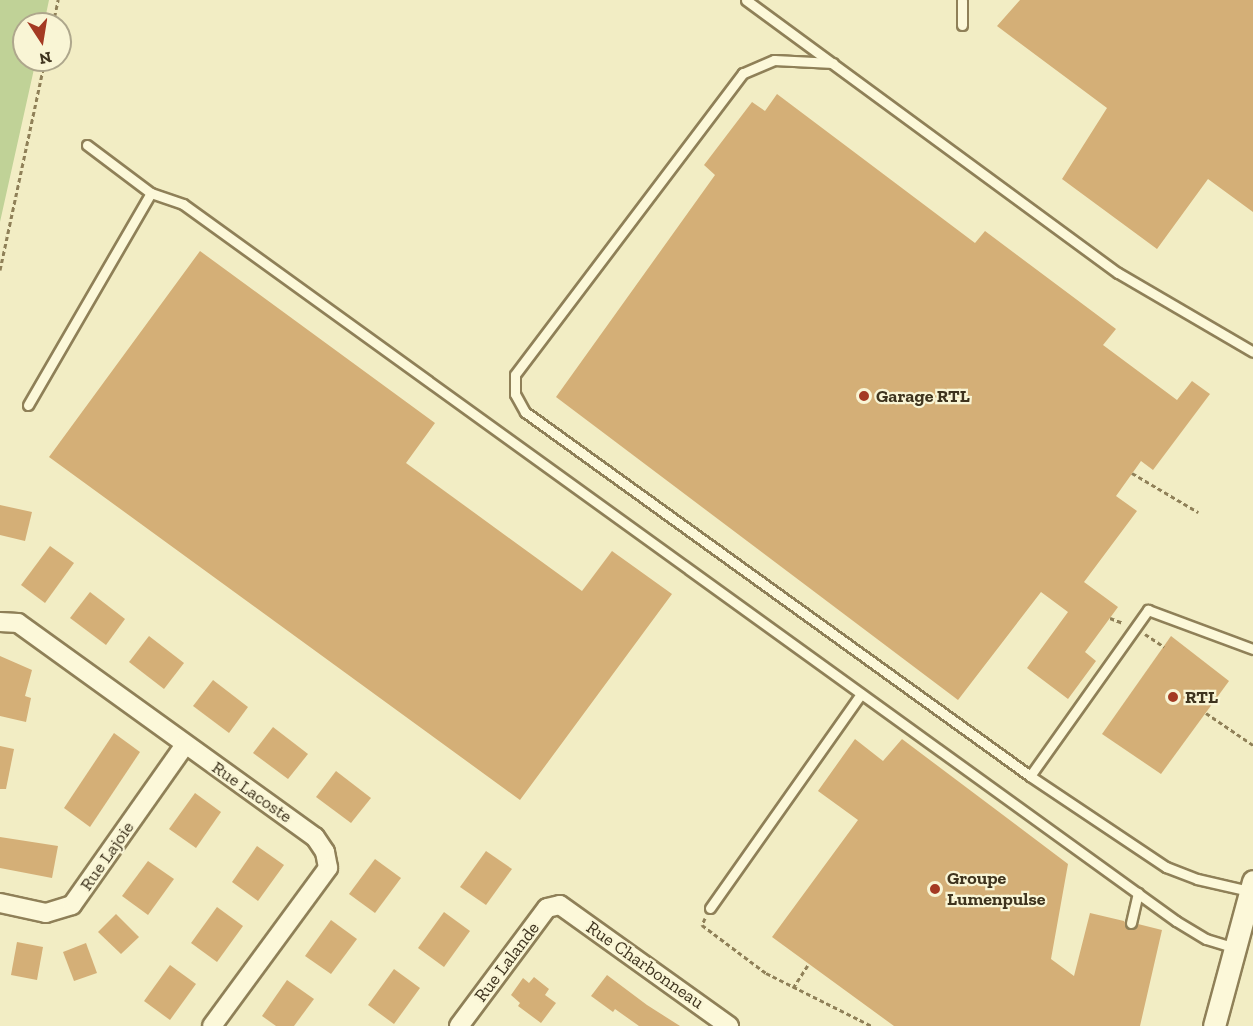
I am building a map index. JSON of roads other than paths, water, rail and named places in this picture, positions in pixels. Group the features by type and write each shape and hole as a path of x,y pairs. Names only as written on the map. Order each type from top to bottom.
{"street":[{"name":"Rue Lacoste","path":"0,622 18,623 315,837 325,852 327,868 216,1025"},
{"name":"Rue Lajoie","path":"0,903 46,913 72,906 185,745"},
{"path":"1214,1026 1251,886"},
{"name":"Rue Lalande","path":"466,1023 547,908 560,906"},
{"name":"Rue Charbonneau","path":"560,906 729,1026"}],"lane":[{"path":"746,0 1118,273 1253,352"},
{"path":"962,0 962,25"},
{"path":"833,63 774,60 743,73 515,375 516,394 525,412 1030,776 1166,867 1251,886"},
{"path":"87,145 151,193 183,204 1185,927 1235,948"},
{"path":"28,405 151,193"},
{"path":"1030,776 1148,610 1253,648"},
{"path":"710,908 861,694"},
{"path":"1131,923 1138,893"}],"place":[{"name":"Garage RTL","path":"864,396"},
{"name":"RTL","path":"1173,697"},
{"name":"Groupe Lumenpulse","path":"935,889"}]}
